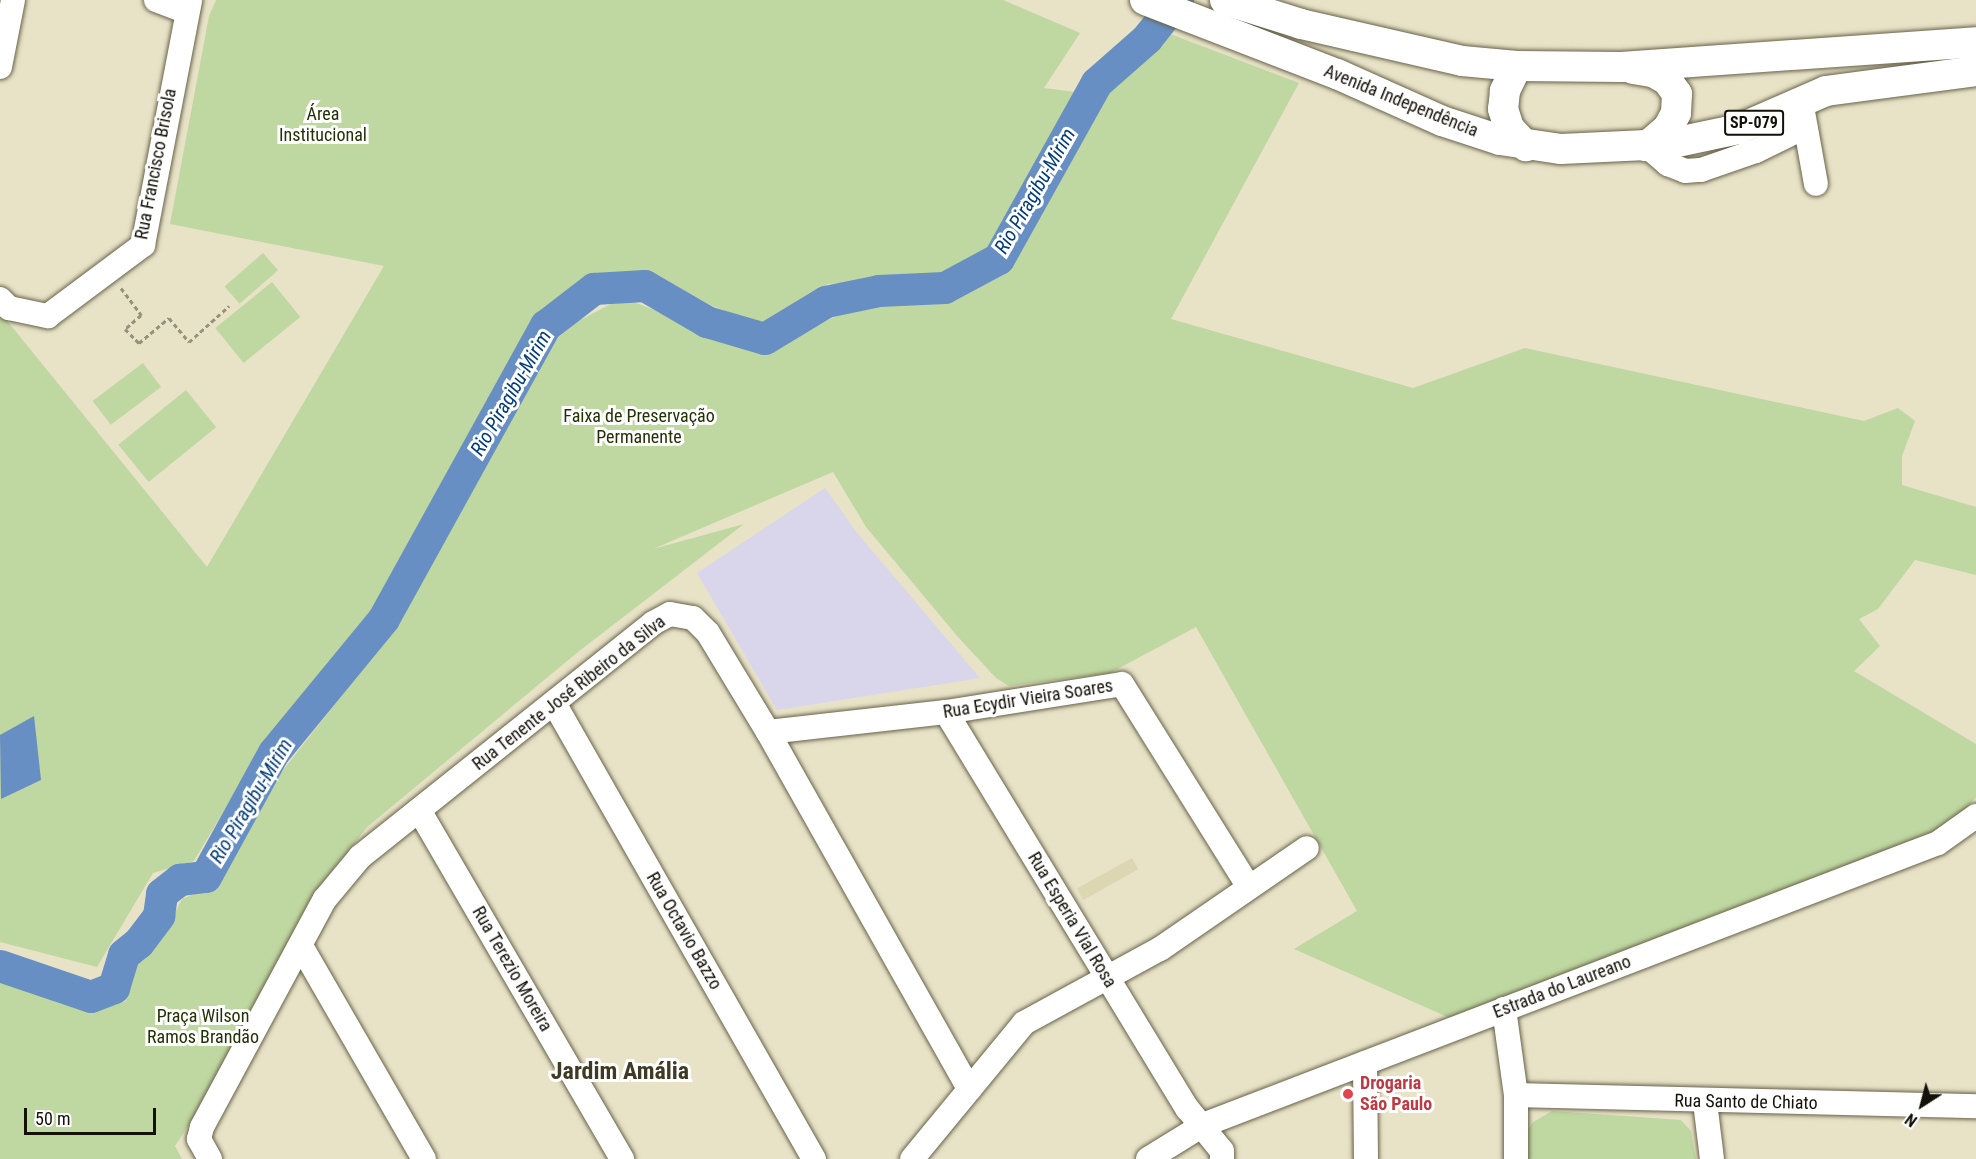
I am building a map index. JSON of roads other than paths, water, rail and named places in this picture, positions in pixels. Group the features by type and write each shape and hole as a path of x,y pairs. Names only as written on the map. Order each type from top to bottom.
{"main road":[{"name":"Avenida Independência","path":"1145,0 1337,74 1442,121 1526,146 1597,149 1647,146 1739,129 1803,114 1856,84 1976,71"},
{"path":"1230,2 1301,24 1455,59 1517,66 1621,67 1976,42"},
{"path":"1517,66 1504,91 1503,109 1509,128 1526,146"},
{"path":"1621,67 1653,72 1667,80 1677,94 1676,113 1668,128 1647,146"}],"street":[{"path":"0,67 13,0"},
{"path":"156,0 188,5"},
{"name":"Rua Francisco Brisola","path":"4,304 48,316 143,245 188,5"},
{"path":"1803,114 1816,184"},
{"name":"Rua Tenente José Ribeiro da Silva","path":"205,1149 274,994 325,899 360,857 653,623 670,614 693,618 708,633 768,732 969,1089"},
{"name":"Rua Ecydir Vieira Soares","path":"768,732 946,712 1122,684 1249,887"},
{"name":"Rua Octavio Bazzo","path":"554,703 814,1159"},
{"name":"Rua Esperia Vial Rosa","path":"946,712 1187,1108 1222,1151 1222,1159"},
{"name":"Rua Terezio Moreira","path":"419,810 622,1159"},
{"name":"Estrada do Laureano","path":"1148,1159 1203,1125 1938,843 1976,816"},
{"path":"912,1159 1024,1023 1160,949 1307,848"},
{"path":"301,946 424,1159"},
{"path":"274,994 292,987 309,988 334,1004"},
{"path":"1504,1009 1515,1095 1516,1159"},
{"path":"1365,1063 1366,1159"},
{"name":"Rua Santo de Chiato","path":"1515,1095 1705,1102 1976,1106"},
{"path":"1705,1102 1712,1159"}],"water":[{"path":"34,716 41,780 1,799 0,735"}],"waterway":[{"name":"Rio Piragibu-Mirim","path":"0,966 91,997 114,988 124,955 139,943 159,916 162,894 180,880 206,877 274,753 384,619 546,326 594,289 645,286 707,322 765,339 826,302 879,291 945,288 999,259 1097,83 1147,39 1178,0"}],"place":[{"name":"Drogaria São Paulo","path":"1348,1094"}],"district":[{"name":"Jardim Amália","path":"620,1072"}],"park label":[{"name":"Área Institucional","path":"323,125"},
{"name":"Faixa de Preservação Permanente","path":"639,427"},
{"name":"Praça Wilson Ramos Brandão","path":"203,1027"}]}
